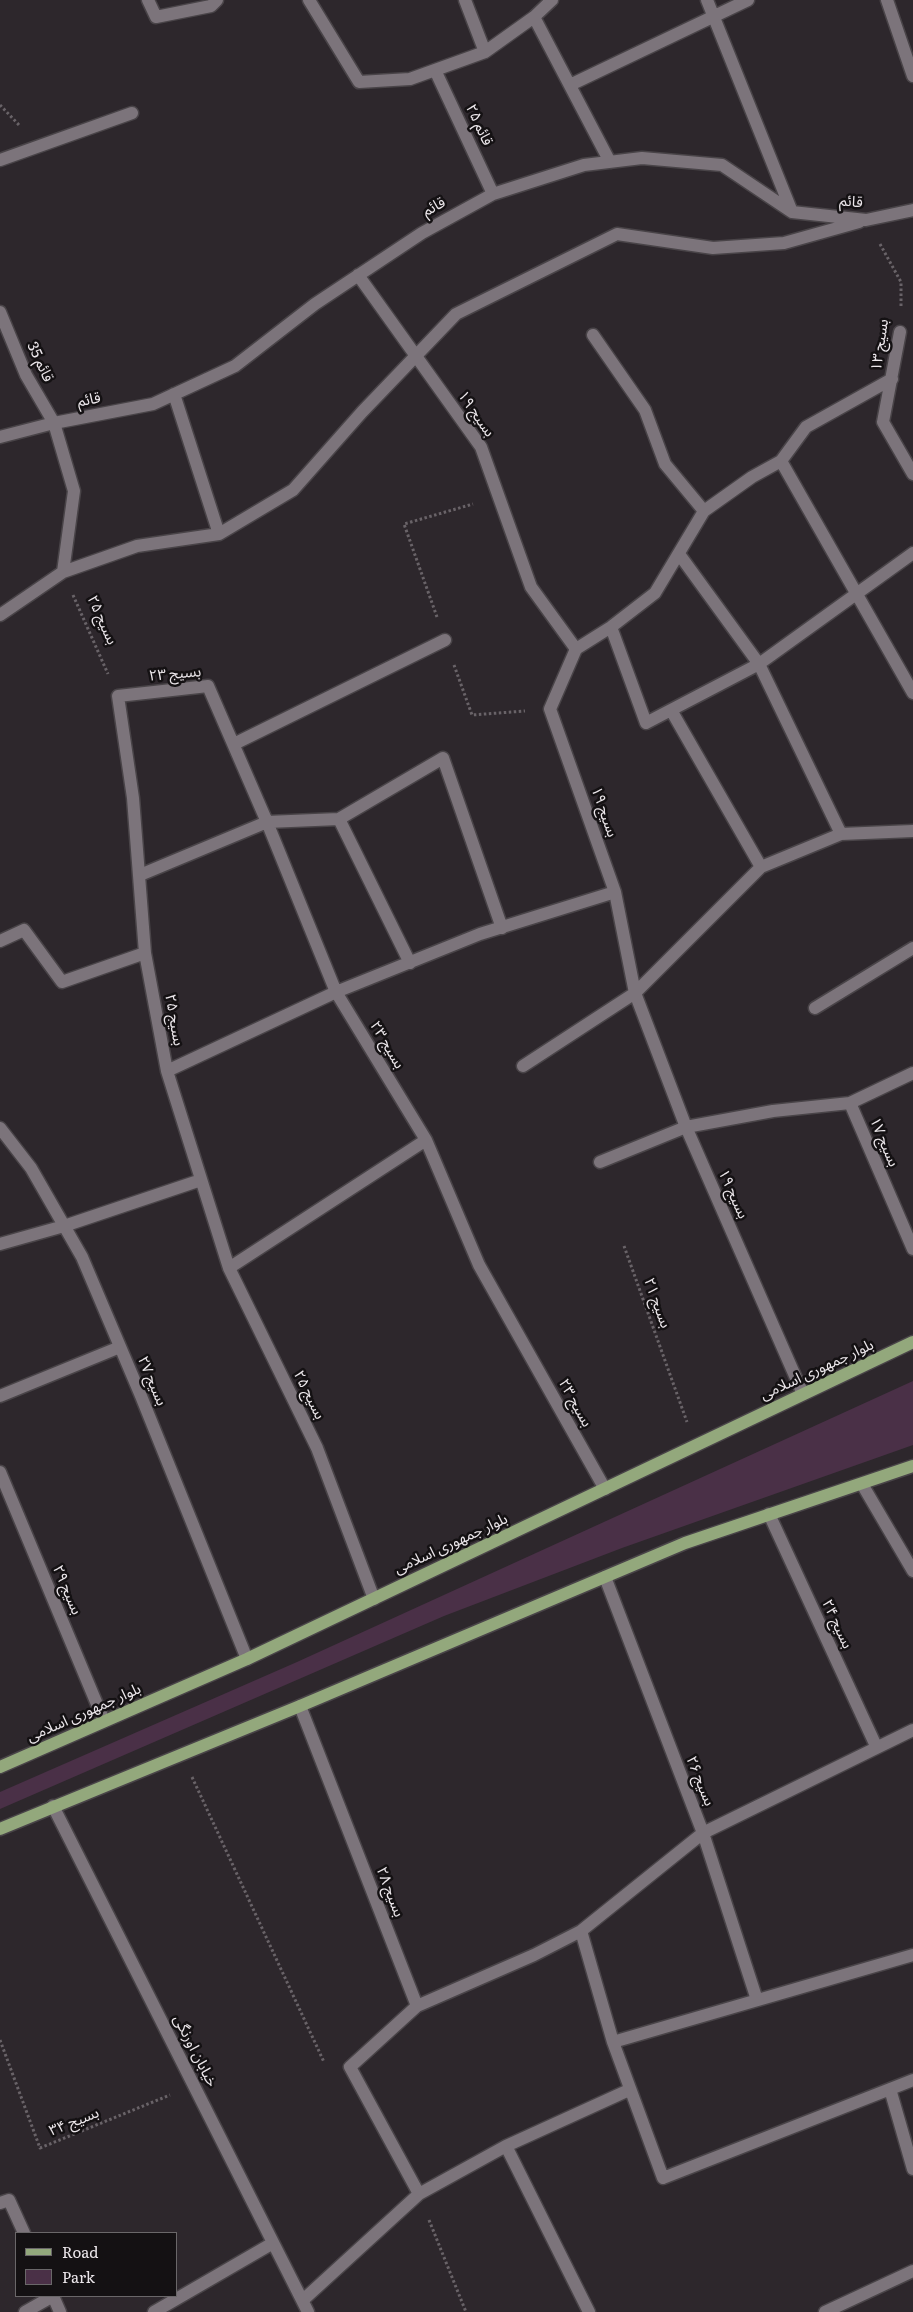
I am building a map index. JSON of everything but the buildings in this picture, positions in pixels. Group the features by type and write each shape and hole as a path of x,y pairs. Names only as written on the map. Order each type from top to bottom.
{"main road":[{"name":"بلوار جمهوری اسلامی","path":"0,1767 248,1659 913,1342"},
{"path":"0,1829 300,1706 685,1543 913,1466"}],"street":[{"path":"148,0 156,18 211,6 217,0"},
{"path":"309,0 359,82 410,79 485,52 534,17 552,0"},
{"path":"464,0 485,52"},
{"path":"707,0 792,212"},
{"path":"570,85 748,0"},
{"path":"887,0 913,76"},
{"path":"534,17 610,162"},
{"name":"قائم ۲۵","path":"435,70 494,194"},
{"path":"0,160 132,113"},
{"name":"قائم","path":"0,436 54,423 153,404 235,366 315,304 422,233 494,194 584,165 642,158 722,165 792,212 866,220 913,210"},
{"path":"0,615 63,572 137,546 219,534 293,490 415,356 456,314 617,234 713,248 784,243 866,220"},
{"name":"بسیج ۱۹","path":"358,275 481,447 532,587 576,649"},
{"name":"قائم 35","path":"1,314 26,375 54,423"},
{"name":"بسیج ۱۳","path":"900,332 883,422 913,474"},
{"path":"593,335 645,410 666,464 704,511"},
{"path":"550,709 576,649 610,627 655,593 704,511 752,477 781,461 806,427 892,379"},
{"path":"174,394 219,534"},
{"path":"54,423 74,491 63,572"},
{"path":"781,461 913,694"},
{"path":"610,627 646,723 759,664 913,553"},
{"path":"679,554 759,664 841,834"},
{"path":"234,744 445,640"},
{"name":"بسیج ۲۳","path":"118,696 208,686 267,822 336,992 426,1140 479,1265 605,1489"},
{"name":"بسیج ۲۵","path":"118,696 133,798 146,953 167,1071 229,1268 317,1448 374,1599"},
{"name":"بسیج ۱۹","path":"550,709 615,892 635,993 686,1127 803,1394"},
{"path":"671,710 760,867"},
{"path":"140,875 267,822 340,819 443,758 502,928"},
{"path":"340,819 410,963"},
{"path":"523,1066 635,993 760,867 841,834 913,831"},
{"path":"167,1071 336,992 480,934 615,892"},
{"path":"0,940 24,930 62,982 146,953"},
{"path":"815,1008 913,948"},
{"path":"600,1162 686,1127 774,1111 850,1103 913,1073"},
{"name":"بسیج ۱۷","path":"850,1103 913,1249"},
{"name":"بسیج ۲۷","path":"0,1128 31,1168 82,1257 248,1659"},
{"path":"229,1268 426,1140"},
{"path":"0,1244 64,1226 201,1180"},
{"path":"0,1396 120,1347"},
{"name":"بسیج ۲۹","path":"0,1472 104,1722"},
{"path":"862,1484 913,1571"},
{"name":"بسیج ۲۴","path":"769,1514 876,1746"},
{"name":"بسیج ۲۶","path":"605,1577 703,1833 756,2000"},
{"name":"بسیج ۲۸","path":"300,1706 417,2006"},
{"path":"418,2194 350,2067 417,2006 534,1956 581,1931 703,1833 876,1746 913,1730"},
{"name":"خیابان اورنگی","path":"53,1806 306,2306"},
{"path":"581,1931 613,2042 663,2178 913,2080"},
{"path":"613,2042 913,1955"},
{"path":"890,2089 913,2169"},
{"path":"306,2306 418,2194 506,2146 630,2090"},
{"path":"506,2146 589,2312"},
{"path":"0,2203 9,2200 24,2232"},
{"path":"154,2312 273,2243"},
{"path":"825,2312 913,2271"},
{"path":"25,2312 51,2297"},
{"path":"53,2297 60,2312"}],"path":[{"name":"بسیج ۱۳","path":"866,220 901,282 900,332"},
{"path":"499,496 404,524 472,715 550,709"},
{"name":"بسیج ۲۵","path":"63,572 118,696"},
{"name":"بسیج ۲۱","path":"624,1246 695,1445"},
{"path":"181,1754 325,2065 350,2067"},
{"name":"بسیج ۳۴","path":"0,2040 40,2148 194,2085"},
{"path":"418,2194 466,2312"}],"green space":[{"path":"913,1381 913,1445 622,1548 444,1616 0,1809 0,1792 297,1662"}]}
